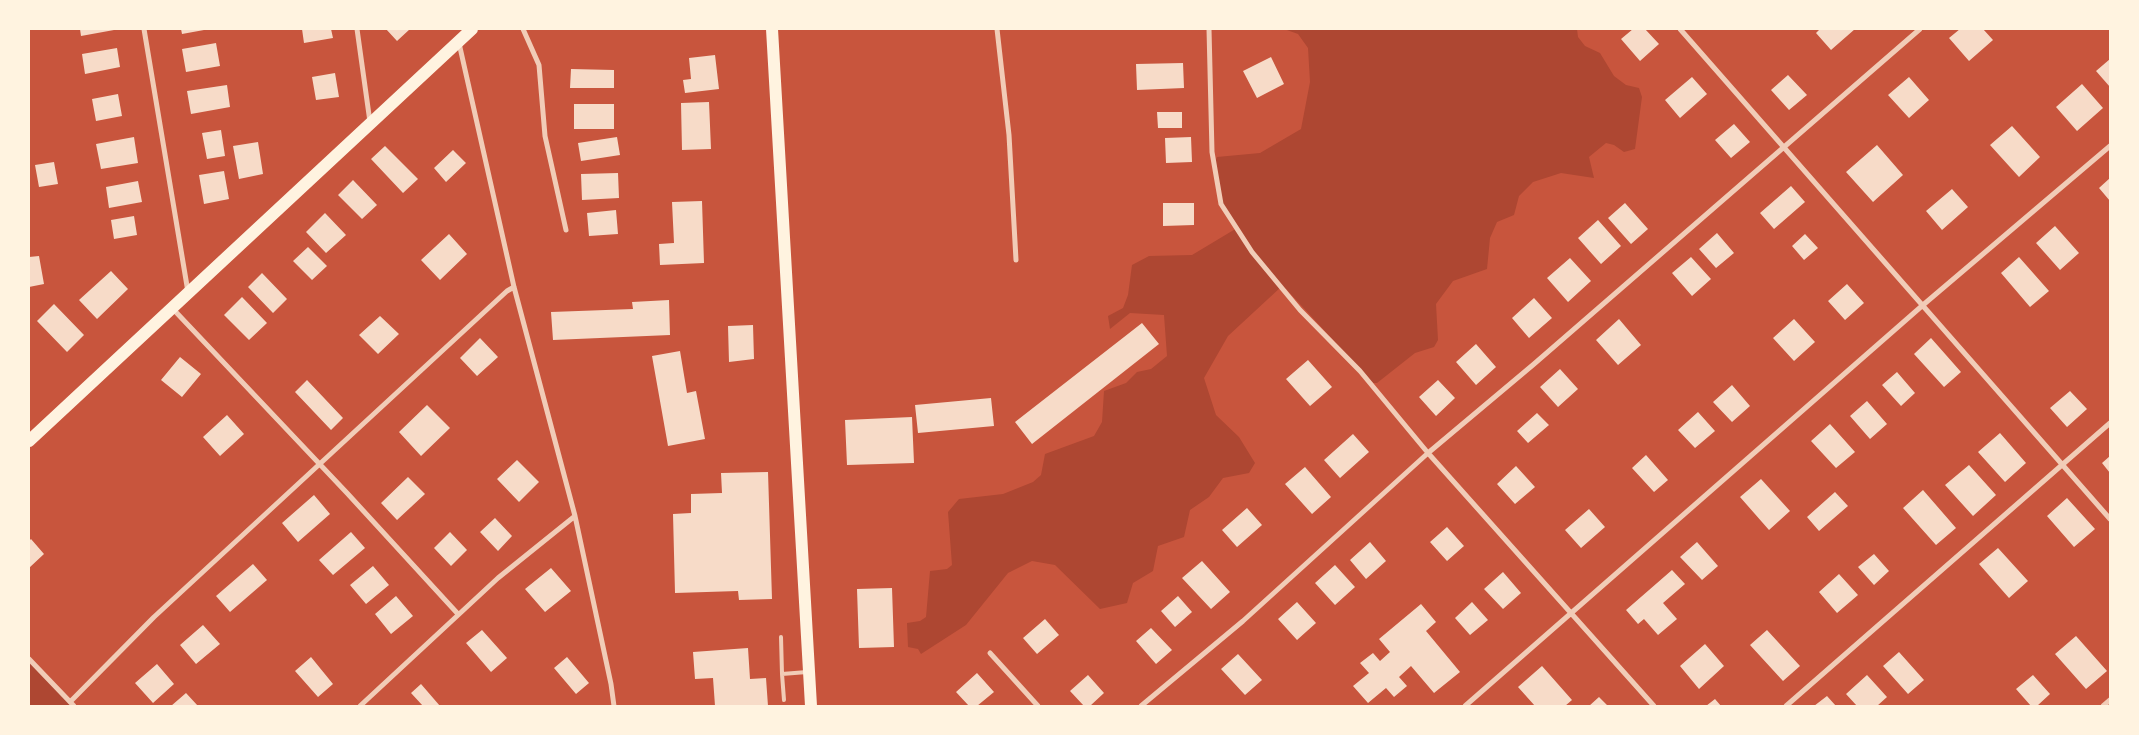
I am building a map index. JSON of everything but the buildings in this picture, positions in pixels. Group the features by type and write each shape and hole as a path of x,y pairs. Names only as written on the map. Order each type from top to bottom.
{"main road":[{"path":"29,441 472,29"},
{"path":"772,29 811,706"}],"street":[{"path":"144,29 188,293"},
{"path":"357,29 370,123"},
{"path":"523,29 539,66 545,136 566,230"},
{"path":"997,29 1009,135 1016,260"},
{"path":"1209,29 1212,152 1221,204 1252,252 1300,310 1360,371 1428,453 1654,706"},
{"path":"1680,29 1748,109 1785,147 2110,519"},
{"path":"1141,706 1243,621 1428,453 1534,364 1920,29"},
{"path":"458,43 514,287 575,516 614,706"},
{"path":"1465,706 1923,305 2110,146"},
{"path":"29,659 72,704 154,617 507,291 514,287"},
{"path":"172,309 458,614"},
{"path":"1786,706 2110,423"},
{"path":"360,706 498,578 575,516"},
{"path":"990,653 1038,706"},
{"path":"2102,706 2110,700"}],"lane":[{"path":"781,636 784,700"},
{"path":"782,674 809,672"}],"shaded area":[{"path":"1284,29 1577,29 1578,37 1585,46 1600,53 1614,76 1626,85 1639,88 1642,97 1635,149 1624,152 1614,145 1606,143 1589,157 1594,178 1561,173 1533,182 1519,196 1514,215 1497,222 1490,238 1487,269 1453,281 1436,304 1438,340 1434,347 1415,353 1377,383 1373,383 1286,289 1281,287 1228,336 1204,378 1216,415 1239,437 1255,463 1249,473 1223,478 1209,497 1190,510 1184,537 1158,546 1153,571 1133,583 1127,603 1100,609 1055,565 1032,561 1008,573 966,625 921,654 918,649 908,647 907,623 920,621 926,617 930,571 947,569 952,565 948,512 959,499 1003,494 1033,482 1041,475 1045,454 1094,436 1102,422 1104,391 1126,383 1137,372 1151,369 1167,356 1164,315 1130,313 1110,329 1108,316 1123,308 1128,295 1132,265 1149,256 1192,255 1237,228 1222,202 1215,162 1217,157 1260,153 1301,129 1310,82 1308,48 1298,34"},
{"path":"29,657 77,706 29,706"}]}
